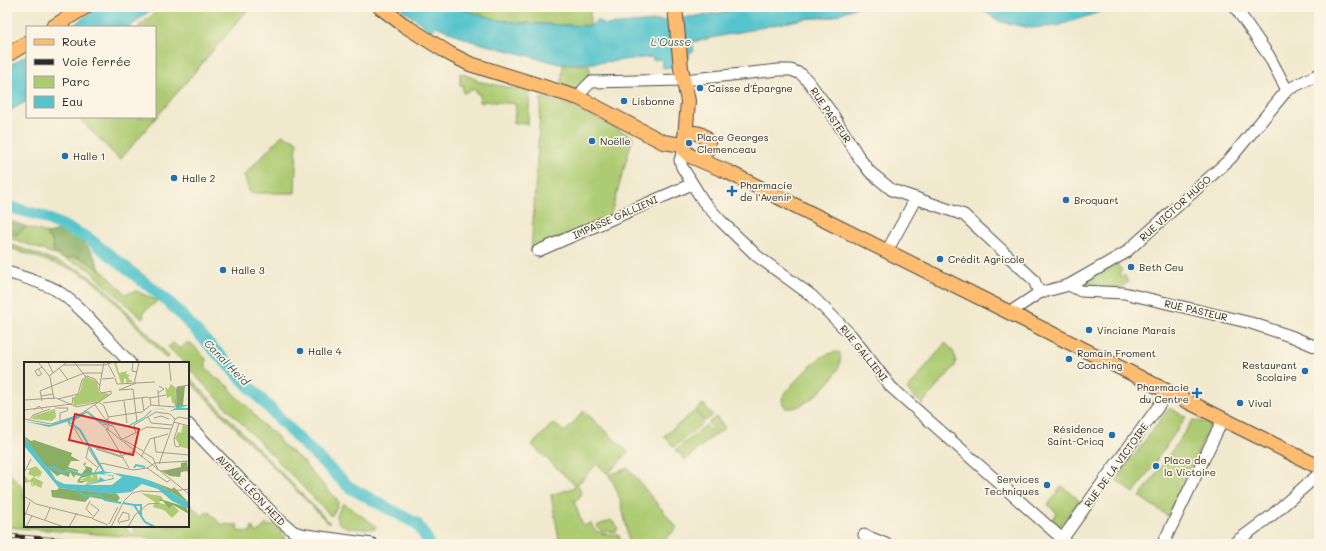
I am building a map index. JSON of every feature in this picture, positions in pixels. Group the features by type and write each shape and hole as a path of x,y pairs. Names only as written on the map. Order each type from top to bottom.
{"main road":[{"path":"55,26 85,7"},
{"path":"380,7 404,25 443,50 470,64 579,98 663,142 686,148 702,155 705,152 705,140 699,133 691,133 686,148"},
{"path":"675,11 688,101 686,148"},
{"path":"7,54 26,44"},
{"path":"688,101 705,140 723,170"},
{"path":"686,148 723,170 1319,467"}],"street":[{"path":"1235,7 1269,56 1287,90"},
{"name":"RUE PASTEUR","path":"579,98 583,90 591,82 683,74 779,70 791,70 801,74 831,112 860,159 870,172 892,190 964,215 1034,280 1039,293"},
{"name":"RUE VICTOR HUGO","path":"1009,313 1039,293 1069,285 1125,253 1230,159 1287,90 1319,74"},
{"name":"RUE GALLIENI","path":"686,148 680,160 682,167 703,201 721,221 757,256 812,296 851,335 891,387 1066,541"},
{"name":"IMPASSE GALLIENI","path":"538,251 692,184"},
{"path":"887,251 916,198"},
{"path":"7,272 54,289 73,302 129,362"},
{"name":"RUE PASTEUR","path":"1069,285 1081,291 1124,293 1251,322 1319,348"},
{"name":"RUE DE LA VICTOIRE","path":"1066,541 1108,474 1158,407 1167,390"},
{"path":"1163,544 1223,419"},
{"name":"AVENUE LÉON HEID","path":"189,425 276,517 294,532 372,544"},
{"path":"1233,544 1271,516 1319,474"},
{"path":"864,535 886,544"}],"green space":[{"path":"162,7 250,7 156,118 156,26 139,26"},
{"path":"455,7 590,7 590,26 521,23 499,20"},
{"path":"563,65 589,65 591,80 578,90 572,90 561,84"},
{"path":"460,73 476,79 477,81 530,92 528,124 514,123 516,104 484,101 483,103 479,102 480,94 476,93 476,89 463,93 463,85 460,85"},
{"path":"541,98 572,106 633,137 610,217 531,252"},
{"path":"79,118 156,118 120,160"},
{"path":"282,135 297,141 295,193 250,193 244,175"},
{"path":"7,220 27,227 16,235 7,233"},
{"path":"27,227 50,234 47,236 52,240 54,254 10,238"},
{"path":"61,228 85,244 94,255 100,270 80,257 64,259 54,254 52,240 46,236"},
{"path":"7,243 80,270 103,286 169,356 167,359 102,289 91,280 79,272 7,247"},
{"path":"75,257 82,258 95,266 109,277 125,294 136,291 158,301 143,312 144,317 142,319 92,272 84,266 64,259"},
{"path":"1117,264 1122,271 1119,273 1121,277 1124,275 1128,282 1122,288 1088,288 1087,280"},
{"path":"173,343 180,349 186,343 191,343 206,359 206,367 215,377 228,386 261,423 277,436 281,443 304,462 339,502 331,516 189,369 189,362 183,362 168,347"},
{"path":"945,343 954,353 956,359 955,366 922,404 907,390"},
{"path":"837,352 840,353 840,365 828,383 815,396 800,406 786,408 782,400 783,396 792,384 818,360 827,354"},
{"path":"189,377 330,523 329,524 189,381"},
{"path":"703,404 713,415 705,421 696,410"},
{"path":"1169,408 1186,417 1134,493 1116,480"},
{"path":"584,411 628,452 608,474 597,464 576,486 532,445 553,423 565,432"},
{"path":"695,411 704,422 674,447 664,436"},
{"path":"716,417 725,428 717,434 708,423"},
{"path":"1193,420 1208,423 1210,426 1168,516 1140,497"},
{"path":"706,425 715,435 685,460 676,450"},
{"path":"628,468 677,528 660,544 629,544 620,500 609,475"},
{"path":"8,472 24,489 24,527 125,527 133,536 134,527 189,527 189,503 202,516 208,511 221,524 238,525 237,531 251,532 252,526 257,533 266,524 268,526 275,525 284,535 285,544 227,544 7,527"},
{"path":"579,486 581,495 579,496 580,498 574,501 583,526 591,523 598,532 618,535 620,537 620,544 560,544 551,495"},
{"path":"1062,486 1079,500 1059,528 1051,521 1057,513 1048,505"},
{"path":"343,503 376,526 375,529 352,528 338,522 336,517"},
{"path":"611,520 617,526 617,531 615,532 601,531 596,526"}],"water":[{"path":"98,7 154,7 131,26 72,26"},
{"name":"L'Ousse","path":"399,7 455,7 499,20 521,23 590,26 598,20 605,25 669,20 759,7 857,7 832,17 803,19 692,42 694,51 689,53 689,58 686,58 686,66 663,68 662,59 653,60 652,57 594,63 560,64 471,41 436,26 431,31"},
{"path":"977,7 1115,7 1057,26 1031,28 1001,22"},
{"path":"26,56 26,102 7,112 7,67"}],"waterway":[{"name":"Canal Heïd","path":"7,206 42,216 88,238 168,301 301,441 349,487 417,524 427,539 428,544"}],"railway":[{"path":"7,536 119,544"},
{"path":"7,543 19,544"}],"place":[{"name":"Caisse d'Épargne","path":"700,88"},
{"name":"Lisbonne","path":"624,101"},
{"name":"Noëlle","path":"592,141"},
{"name":"Place Georges Clemenceau","path":"689,143"},
{"name":"Halle 1","path":"65,156"},
{"name":"Halle 2","path":"174,178"},
{"name":"Pharmacie de l'Avenir","path":"732,191"},
{"name":"Broquart","path":"1066,200"},
{"name":"Crédit Agricole","path":"940,259"},
{"name":"Beth Ceu","path":"1131,267"},
{"name":"Halle 3","path":"223,270"},
{"name":"Vinciane Marais","path":"1089,330"},
{"name":"Halle 4","path":"300,351"},
{"name":"Romain Froment Coaching","path":"1069,359"},
{"name":"Restaurant Scolaire","path":"1305,371"},
{"name":"Pharmacie du Centre","path":"1197,393"},
{"name":"Vival","path":"1240,403"},
{"name":"Résidence Saint-Cricq","path":"1112,435"},
{"name":"Place de la Victoire","path":"1156,466"},
{"name":"Services Techniques","path":"1047,485"}]}
